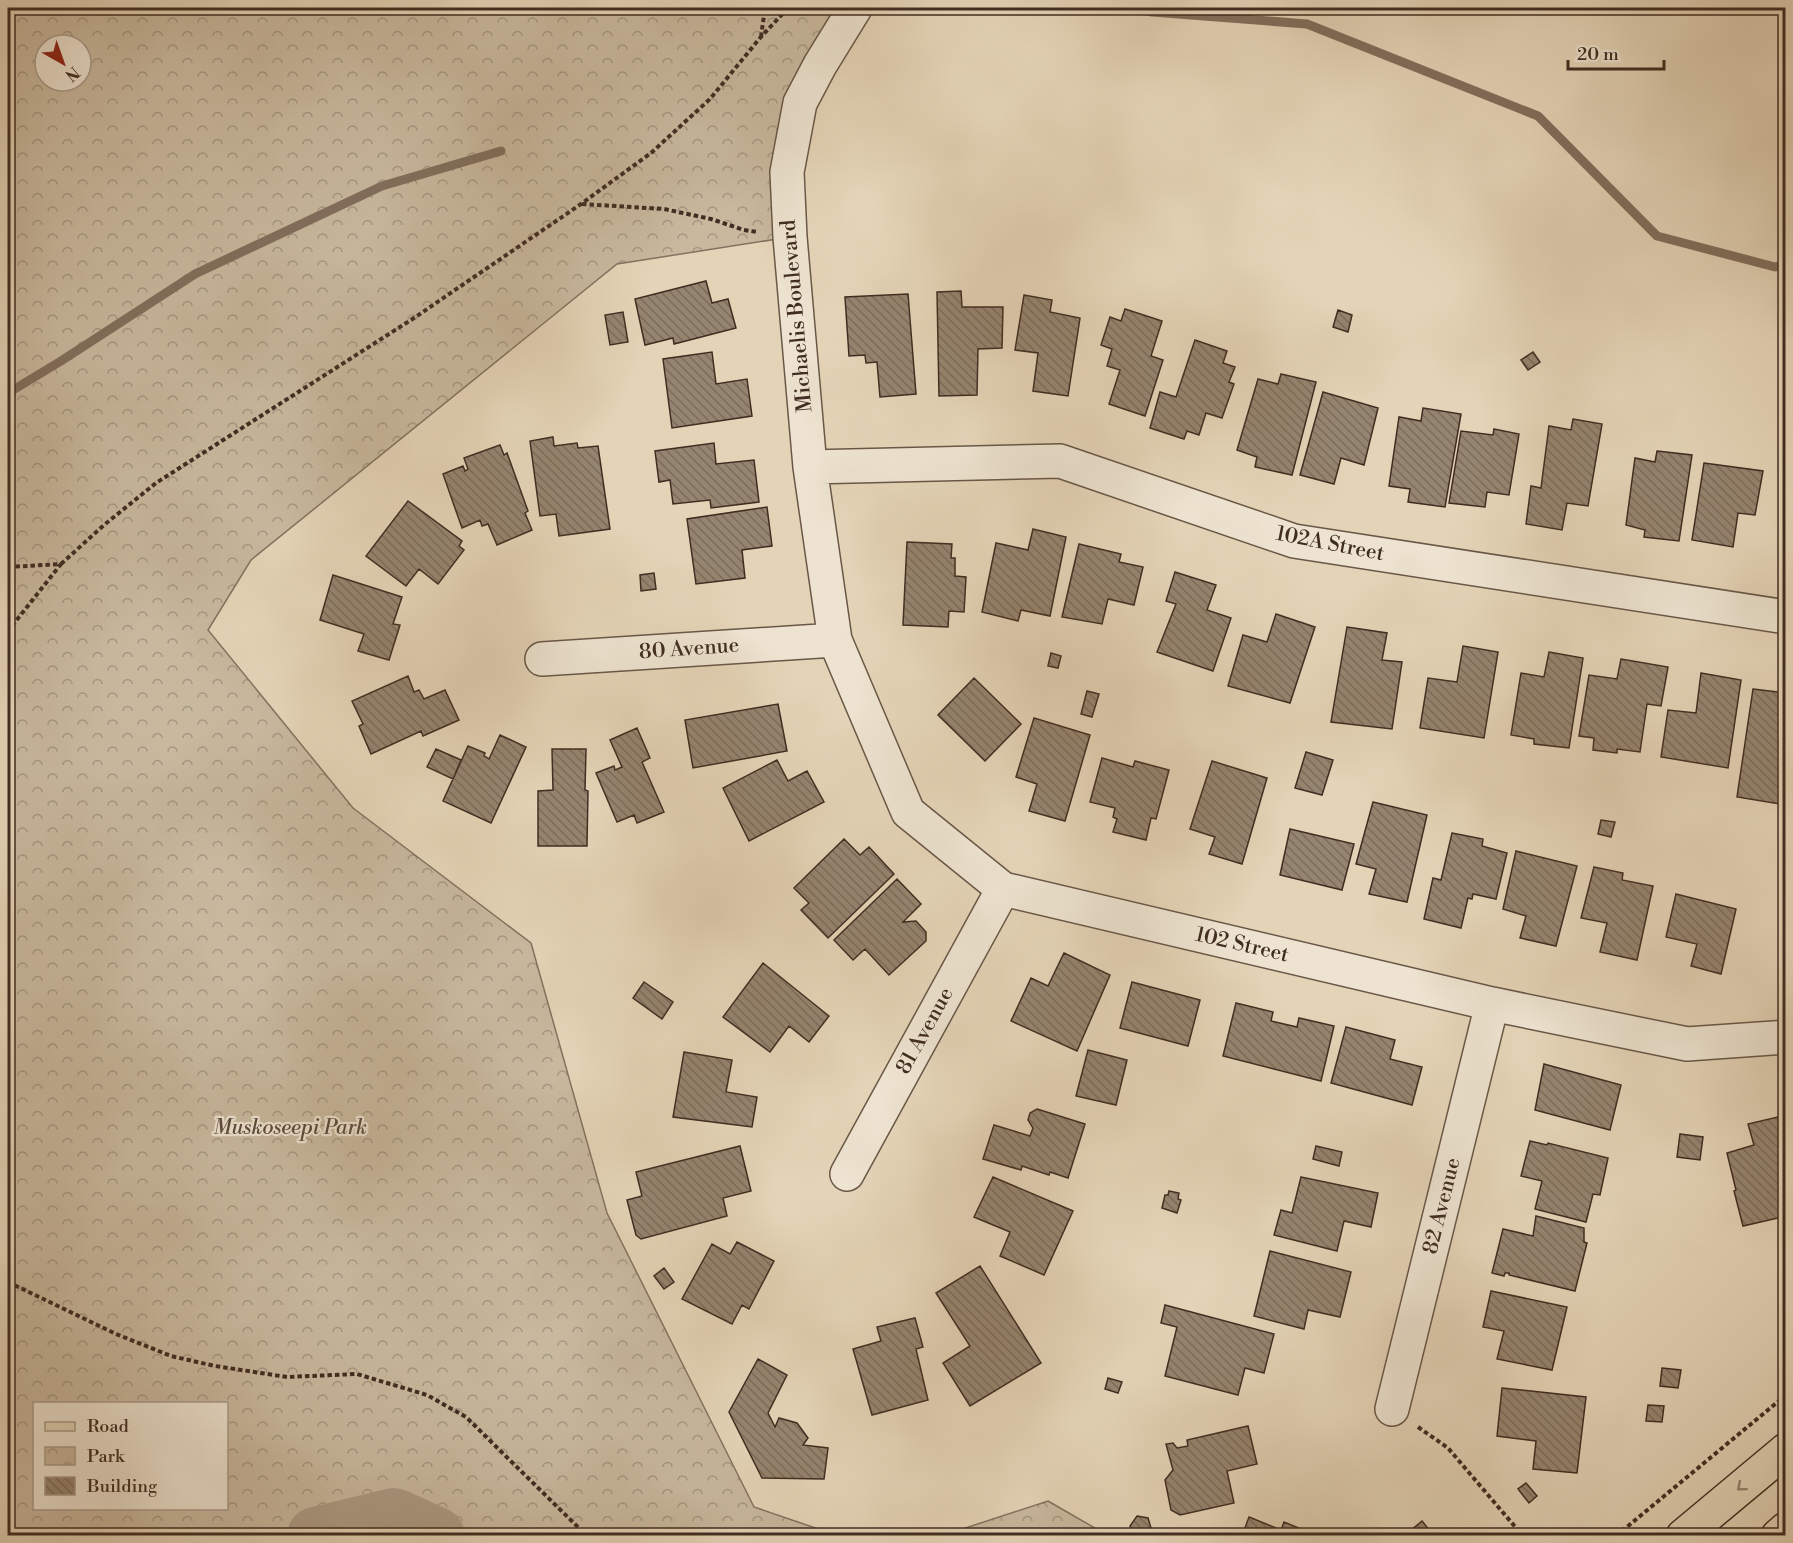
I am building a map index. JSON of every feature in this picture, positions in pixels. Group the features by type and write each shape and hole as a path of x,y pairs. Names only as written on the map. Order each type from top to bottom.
{"main road":[{"path":"1683,1536 1785,1450"},
{"path":"1778,1536 1785,1529"}],"street":[{"name":"Michaelis Boulevard","path":"835,640 810,467 790,237 787,172 800,103 855,8"},
{"name":"102A Street","path":"810,467 1060,461 1294,541 1785,617"},
{"name":"80 Avenue","path":"542,659 835,640"},
{"name":"102 Street","path":"835,640 908,812 1003,889 1492,1004 1688,1044 1785,1037"},
{"name":"81 Avenue","path":"847,1174 1003,889"},
{"name":"82 Avenue","path":"1392,1409 1492,1004"}],"path":[{"path":"760,38 765,8"},
{"path":"8,631 61,564 156,483 414,318 581,204 651,153 710,99 760,38 789,8"},
{"path":"581,204 664,209 711,219 744,230 790,237"},
{"path":"8,567 61,564"},
{"path":"8,1282 116,1334 171,1356 215,1366 287,1377 357,1374 427,1395 466,1417 586,1536"},
{"path":"1617,1536 1785,1395"},
{"path":"1392,1409 1448,1448 1523,1536"}],"green space":[{"name":"Muskoseepi Park","path":"8,8 855,8 820,65 790,237 617,264 251,560 208,630 353,808 531,943 607,1213 754,1507 836,1535 8,1535"},
{"path":"1048,1501 1107,1535 944,1535"}],"building":[{"path":"706,281 712,303 728,299 736,328 674,344 673,338 645,345 635,299"},
{"path":"961,291 962,307 1003,307 1002,348 978,349 977,395 939,396 937,292"},
{"path":"908,294 916,394 880,397 877,362 866,363 865,355 849,356 845,297"},
{"path":"1024,295 1052,300 1050,312 1080,318 1068,396 1033,391 1038,353 1015,350"},
{"path":"1125,309 1162,321 1151,356 1163,360 1145,416 1109,404 1120,370 1107,366 1112,349 1101,345 1110,317 1121,321"},
{"path":"1338,310 1352,315 1348,332 1333,327"},
{"path":"623,312 628,342 610,345 605,315"},
{"path":"1195,340 1227,351 1223,363 1235,367 1229,382 1234,384 1222,418 1206,413 1199,435 1187,431 1184,439 1150,428 1160,392 1176,397"},
{"path":"712,352 716,384 747,379 752,416 672,428 663,359"},
{"path":"1533,352 1540,362 1528,370 1521,360"},
{"path":"1281,374 1316,382 1292,475 1255,467 1257,457 1237,450 1258,379 1278,384"},
{"path":"1323,392 1378,408 1364,465 1341,458 1334,484 1300,475"},
{"path":"1423,408 1461,414 1445,507 1408,502 1410,489 1389,486 1399,417 1421,421"},
{"path":"1573,419 1602,424 1588,506 1567,503 1562,530 1526,524 1531,486 1541,488 1549,426 1571,430"},
{"path":"1494,429 1519,434 1509,495 1487,492 1485,507 1449,503 1461,431 1493,435"},
{"path":"553,437 554,446 577,443 578,448 598,446 610,529 559,536 556,514 540,516 530,441"},
{"path":"714,443 716,464 754,460 759,502 711,508 710,500 673,504 670,480 659,482 655,451"},
{"path":"500,445 504,455 507,453 528,511 525,513 532,530 497,545 488,524 482,526 480,520 462,528 443,474 463,466 465,471 468,469 464,458"},
{"path":"1657,451 1692,455 1679,541 1644,537 1645,530 1626,525 1635,458 1655,462"},
{"path":"1704,463 1763,471 1755,515 1738,513 1733,547 1692,540"},
{"path":"408,501 462,541 459,546 464,550 438,584 419,569 406,586 366,556"},
{"path":"767,507 772,546 742,550 745,578 696,584 687,519"},
{"path":"1033,529 1066,537 1050,616 1021,610 1018,621 982,612 996,543 1028,550"},
{"path":"907,542 952,544 951,558 955,558 955,576 966,577 964,612 949,611 948,627 903,625"},
{"path":"1079,544 1121,554 1119,562 1143,567 1134,605 1108,599 1102,624 1062,617"},
{"path":"1175,572 1216,585 1207,610 1231,618 1213,671 1157,652 1176,604 1166,601"},
{"path":"654,573 656,589 641,591 640,575"},
{"path":"333,575 402,597 393,624 400,625 389,660 358,651 364,634 320,620"},
{"path":"1276,614 1315,627 1290,703 1228,686 1243,635 1267,642"},
{"path":"1347,627 1387,633 1382,660 1402,662 1392,729 1331,722"},
{"path":"1463,646 1498,652 1484,738 1420,728 1428,678 1457,682"},
{"path":"1549,652 1583,658 1569,748 1534,744 1534,739 1511,735 1521,673 1544,677"},
{"path":"1051,653 1061,656 1058,668 1048,666"},
{"path":"1621,659 1668,667 1661,706 1647,704 1640,752 1617,749 1617,753 1593,750 1594,738 1579,736 1589,675 1617,679"},
{"path":"1701,673 1741,680 1728,768 1661,757 1668,710 1696,713"},
{"path":"408,676 414,692 419,690 424,699 445,690 459,720 423,736 421,731 371,754 359,726 363,724 352,701"},
{"path":"974,678 1021,724 985,761 938,715"},
{"path":"1753,689 1786,693 1786,716 1781,739 1786,739 1786,805 1737,797"},
{"path":"1087,691 1099,694 1092,717 1081,714"},
{"path":"778,704 787,751 693,768 685,720"},
{"path":"1034,718 1090,735 1065,821 1029,811 1037,784 1016,777"},
{"path":"637,728 650,758 642,762 664,812 637,823 634,815 617,822 596,773 614,766 615,770 622,767 610,740"},
{"path":"500,735 526,747 491,823 443,801 468,746 485,753 484,756 489,759"},
{"path":"436,749 461,760 453,779 427,767"},
{"path":"552,749 586,749 587,846 538,846 538,791 553,790"},
{"path":"1306,752 1333,760 1322,795 1295,788"},
{"path":"1102,758 1133,767 1135,761 1169,770 1156,819 1151,818 1146,840 1113,832 1117,819 1113,817 1115,808 1090,802"},
{"path":"777,760 788,781 807,771 824,802 749,841 723,788"},
{"path":"1212,761 1267,778 1242,864 1209,854 1215,837 1190,829"},
{"path":"1373,802 1427,815 1407,902 1369,894 1376,869 1356,864"},
{"path":"1601,820 1615,822 1611,837 1598,834"},
{"path":"1290,829 1354,844 1342,890 1280,875"},
{"path":"1452,833 1483,839 1482,846 1507,853 1496,899 1473,894 1472,899 1468,898 1461,928 1424,919 1433,878 1441,880"},
{"path":"844,839 860,855 869,847 894,874 828,938 801,910 809,903 794,888"},
{"path":"1516,851 1577,866 1556,946 1520,938 1526,916 1503,909"},
{"path":"1594,867 1623,873 1622,880 1653,886 1637,960 1600,952 1607,923 1581,918"},
{"path":"897,879 921,904 903,922 916,921 926,932 926,941 889,975 865,949 853,960 834,940"},
{"path":"1676,894 1736,909 1721,974 1691,966 1697,944 1666,937"},
{"path":"1064,953 1110,975 1077,1051 1011,1021 1031,978 1048,986"},
{"path":"763,963 829,1016 809,1042 789,1026 770,1052 723,1017"},
{"path":"644,982 673,1002 662,1019 633,998"},
{"path":"1132,982 1200,1000 1188,1046 1120,1028"},
{"path":"1236,1003 1273,1012 1271,1021 1297,1027 1299,1018 1334,1026 1321,1081 1223,1056"},
{"path":"1346,1027 1395,1040 1390,1059 1422,1067 1412,1105 1331,1083"},
{"path":"1088,1050 1127,1060 1116,1105 1076,1096"},
{"path":"684,1052 732,1060 726,1092 757,1097 752,1127 673,1117"},
{"path":"1544,1064 1621,1085 1610,1130 1535,1110"},
{"path":"1037,1109 1085,1124 1068,1178 1050,1172 1049,1175 1022,1166 1021,1170 983,1159 994,1125 1030,1136 1033,1128 1028,1120 1030,1113"},
{"path":"1786,1115 1786,1216 1743,1226 1727,1153 1754,1145 1748,1124"},
{"path":"1680,1134 1703,1137 1700,1160 1677,1157"},
{"path":"1530,1141 1547,1145 1548,1143 1608,1158 1600,1195 1593,1194 1586,1222 1535,1209 1542,1181 1521,1176"},
{"path":"740,1146 751,1191 723,1198 727,1216 641,1239 636,1235 627,1200 642,1196 636,1172"},
{"path":"1316,1146 1342,1152 1339,1166 1313,1159"},
{"path":"993,1177 1073,1211 1044,1275 1000,1256 1010,1232 974,1217"},
{"path":"1301,1177 1378,1193 1371,1227 1344,1221 1337,1251 1274,1235 1281,1210 1292,1213"},
{"path":"1169,1191 1179,1193 1178,1199 1181,1200 1177,1213 1162,1208 1165,1195 1168,1195"},
{"path":"1536,1216 1584,1228 1584,1242 1587,1243 1575,1291 1509,1275 1509,1273 1505,1273 1504,1276 1492,1273 1503,1229 1533,1236"},
{"path":"737,1242 774,1261 749,1309 742,1305 732,1324 682,1299 712,1244 730,1254"},
{"path":"1270,1251 1351,1272 1340,1317 1308,1310 1304,1329 1254,1316"},
{"path":"980,1266 1041,1363 970,1406 943,1363 970,1346 936,1293"},
{"path":"664,1268 674,1282 664,1289 654,1276"},
{"path":"1491,1291 1567,1307 1552,1370 1497,1359 1504,1331 1483,1327"},
{"path":"1165,1305 1274,1334 1264,1373 1245,1368 1238,1395 1165,1376 1177,1327 1161,1323"},
{"path":"915,1318 923,1347 916,1349 928,1400 872,1415 853,1349 881,1341 877,1327"},
{"path":"758,1359 787,1375 768,1413 775,1427 779,1418 797,1423 808,1438 803,1445 828,1448 824,1479 762,1478 729,1412"},
{"path":"1662,1368 1681,1370 1678,1388 1660,1386"},
{"path":"1108,1378 1122,1382 1118,1393 1105,1389"},
{"path":"1502,1388 1586,1397 1577,1473 1533,1469 1536,1441 1497,1436"},
{"path":"1648,1405 1664,1406 1662,1422 1646,1421"},
{"path":"1248,1426 1257,1464 1227,1471 1234,1503 1180,1515 1171,1510 1165,1480 1173,1470 1166,1444 1173,1443 1177,1448 1188,1446 1187,1440"},
{"path":"1526,1483 1537,1496 1529,1503 1518,1489"},
{"path":"1137,1516 1148,1518 1151,1528 1146,1536 1134,1536 1130,1526"},
{"path":"1249,1517 1281,1530 1284,1522 1306,1531 1305,1536 1242,1536"},
{"path":"1422,1521 1434,1536 1404,1536"}],"waterway":[{"path":"1131,8 1152,12 1307,24 1538,116 1657,236 1775,267 1786,264"},
{"path":"8,393 195,274 382,186 501,151"},
{"path":"316,1536 394,1517 436,1536"}]}
